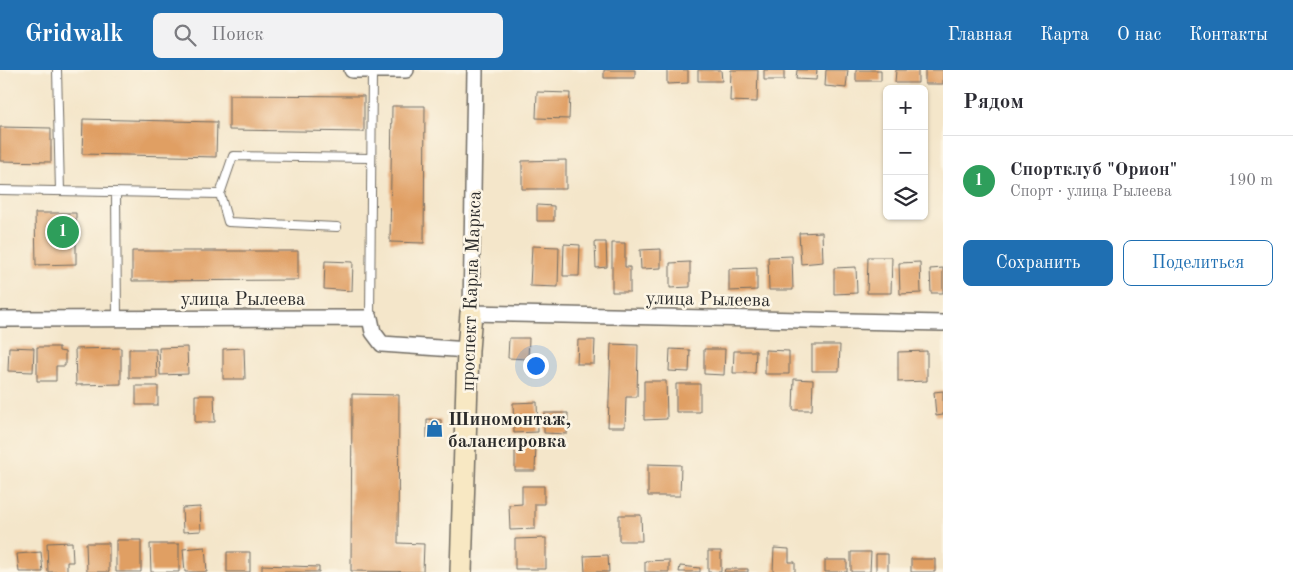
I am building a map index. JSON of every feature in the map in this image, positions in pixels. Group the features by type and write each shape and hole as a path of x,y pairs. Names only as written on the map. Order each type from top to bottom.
{"street":[{"path":"352,70 406,70"},
{"name":"проспект Карла Маркса","path":"461,572 468,350 471,313 475,70"},
{"name":"улица Рылеева","path":"471,313 943,323"},
{"path":"370,318 373,332 382,344 468,350"},
{"name":"улица Рылеева","path":"0,319 370,318"}],"lane":[{"path":"57,70 60,191"},
{"path":"370,318 372,71"},
{"path":"337,228 228,222 220,194 233,156 370,158"},
{"path":"0,190 220,194"},
{"path":"116,192 116,319"}],"building":[{"path":"604,70 635,70 635,78 604,78"},
{"path":"667,70 688,70 688,83 667,84"},
{"path":"698,70 721,70 722,81 698,81"},
{"path":"731,70 758,70 757,102 730,101"},
{"path":"764,70 784,70 784,80 764,80"},
{"path":"797,70 817,70 816,80 796,79"},
{"path":"826,70 848,70 846,88 825,86"},
{"path":"856,70 881,70 881,81 856,81"},
{"path":"896,70 918,70 918,83 895,83"},
{"path":"925,70 943,70 943,84 925,84"},
{"path":"537,92 570,93 569,119 536,118"},
{"path":"229,95 364,96 364,132 229,130"},
{"path":"392,106 425,106 424,243 390,242"},
{"path":"83,119 217,122 216,157 82,154"},
{"path":"0,127 51,128 51,162 0,161"},
{"path":"566,160 566,189 522,189 522,161"},
{"path":"537,205 554,206 554,221 537,221"},
{"path":"35,213 76,213 76,264 36,265"},
{"path":"822,232 823,262 801,264 799,233"},
{"path":"595,242 606,242 607,267 596,268"},
{"path":"612,243 625,243 625,267 630,267 630,292 612,292"},
{"path":"564,244 580,245 579,276 563,276"},
{"path":"532,246 559,247 558,287 530,286"},
{"path":"661,249 661,268 641,269 640,250"},
{"path":"132,251 298,251 298,280 132,281"},
{"path":"792,256 793,290 769,290 768,257"},
{"path":"868,257 892,257 891,293 867,293"},
{"path":"325,261 353,262 352,291 324,289"},
{"path":"690,262 690,287 670,288 670,263"},
{"path":"920,262 921,293 900,294 899,263"},
{"path":"856,267 857,293 834,294 834,268"},
{"path":"757,268 757,290 729,291 729,269"},
{"path":"943,268 943,293 931,293 930,269"},
{"path":"509,338 529,338 528,359 508,358"},
{"path":"578,340 595,340 594,364 577,364"},
{"path":"611,344 638,345 637,397 626,397 625,427 608,427"},
{"path":"812,345 840,345 839,371 812,371"},
{"path":"9,347 34,348 33,372 8,371"},
{"path":"37,347 59,347 59,351 65,352 65,366 56,366 56,381 37,381"},
{"path":"187,347 188,374 160,375 159,348"},
{"path":"121,348 121,384 76,385 75,349"},
{"path":"244,348 245,379 223,379 223,349"},
{"path":"129,349 156,349 157,378 129,378"},
{"path":"670,349 690,350 689,372 669,371"},
{"path":"704,349 725,349 724,375 704,374"},
{"path":"765,350 789,351 789,374 765,374"},
{"path":"734,351 756,351 755,373 733,373"},
{"path":"927,351 927,381 898,382 898,352"},
{"path":"794,379 813,380 812,410 793,410"},
{"path":"644,381 666,381 667,419 644,420"},
{"path":"676,384 700,384 700,412 676,412"},
{"path":"136,386 158,386 158,405 136,405"},
{"path":"943,391 943,415 936,416 934,392"},
{"path":"352,394 399,395 398,543 424,544 423,572 351,571"},
{"path":"195,395 214,395 215,422 195,422"},
{"path":"537,402 538,432 514,433 513,403"},
{"path":"544,413 568,413 567,434 544,433"},
{"name":"Шиномонтаж, балансировка","path":"427,419 441,420 441,438 427,438"},
{"path":"515,444 536,445 535,471 515,471"},
{"path":"648,464 681,465 680,496 648,496"},
{"path":"522,486 544,486 544,504 535,504 535,529 510,530 509,505 522,504"},
{"path":"200,507 201,531 183,532 182,508"},
{"path":"619,515 641,515 642,541 619,541"},
{"path":"546,538 546,569 515,569 515,539"},
{"path":"116,540 141,540 141,572 116,572"},
{"path":"72,542 73,562 67,562 67,572 48,572 47,543"},
{"path":"86,543 109,543 109,572 87,572"},
{"path":"150,544 179,544 179,572 151,572"},
{"path":"205,547 207,572 185,572 183,549"},
{"path":"774,548 789,549 789,562 795,562 795,572 773,572"},
{"path":"708,551 721,551 721,572 708,572"},
{"path":"41,552 43,572 19,572 17,554"},
{"path":"227,552 250,552 250,572 227,572"},
{"path":"851,552 871,552 870,572 851,572"},
{"path":"876,554 888,554 888,572 876,572"},
{"path":"608,555 609,572 585,572 584,556"},
{"path":"911,559 935,559 935,572 911,572"},
{"path":"669,560 669,572 645,572 645,561"},
{"path":"825,560 847,560 847,572 825,572"},
{"path":"262,565 319,567 319,572 262,572"},
{"path":"680,566 700,568 700,572 679,572"},
{"path":"725,569 748,569 748,572 724,572"}],"place":[{"name":"Спортклуб \"Орион\"","path":"63,232"},
{"name":"Шиномонтаж, балансировка","path":"434,429"}]}
